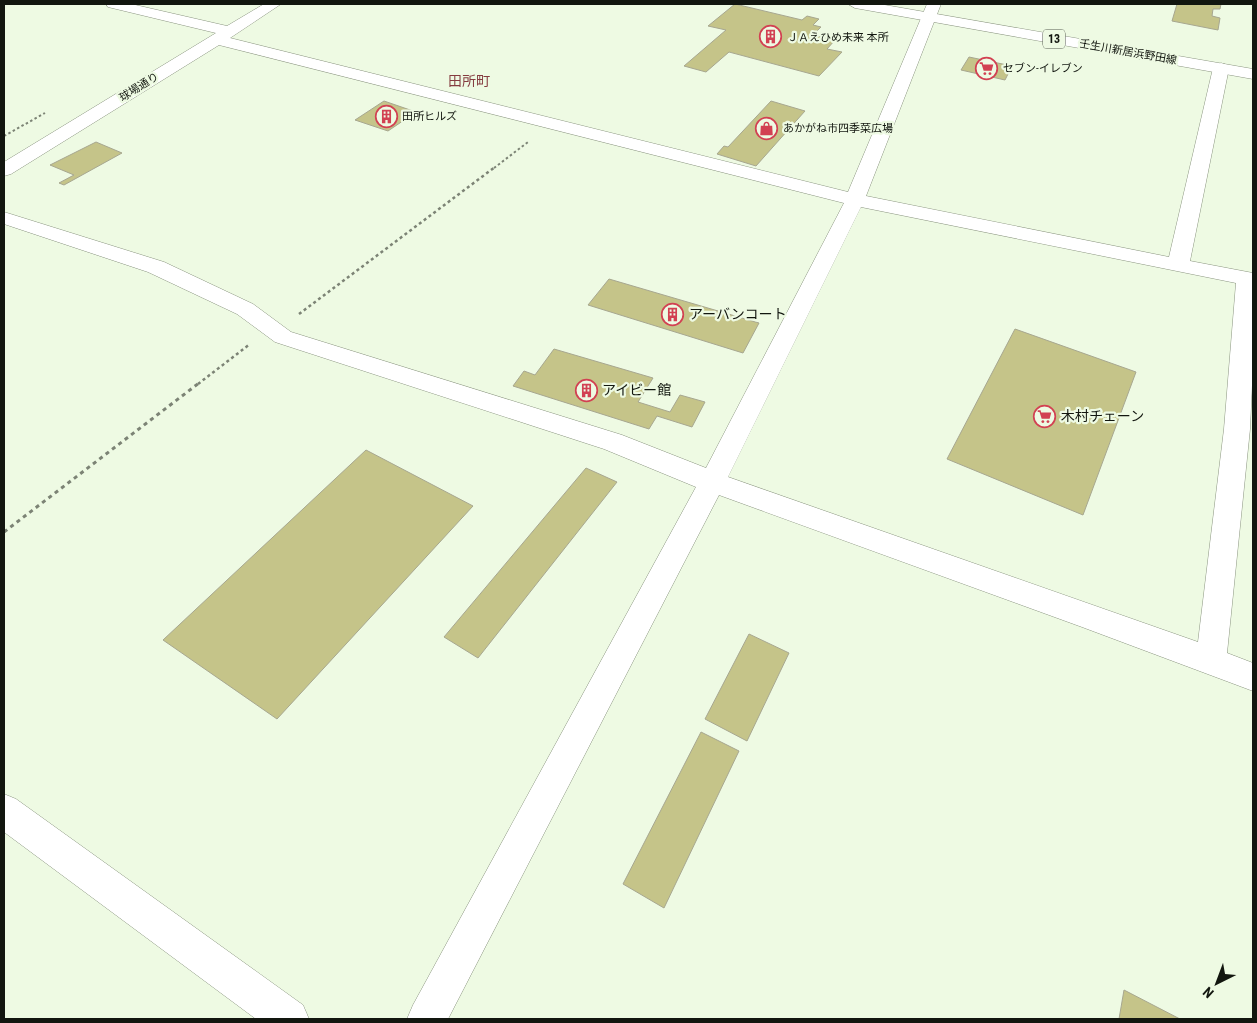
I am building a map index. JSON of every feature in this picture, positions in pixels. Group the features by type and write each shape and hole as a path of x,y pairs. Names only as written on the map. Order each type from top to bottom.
{"street":[{"path":"113,4 552,124 855,200 1250,279 1211,661"},
{"name":"球場通り","path":"4,170 274,4"},
{"name":"壬生川新居浜野田線","path":"855,4 931,10 1253,74"},
{"path":"427,1019 712,482 855,200 931,10"},
{"path":"1178,265 1221,68"},
{"path":"4,218 156,267 244,309 283,337 613,442 712,482 1092,617 1253,677"},
{"path":"4,811 289,1019"}],"path":[{"path":"4,532 254,341 278,332 290,323 293,318 552,124"}],"building":[{"name":"ＪＡえひめ未来 本所","path":"735,4 802,20 807,16 819,19 813,25 821,27 813,35 835,40 827,49 842,52 819,76 729,52 706,72 684,66 726,30 708,26"},
{"path":"1177,4 1221,4 1220,9 1213,9 1212,16 1220,18 1218,30 1172,21"},
{"name":"セブン-イレブン","path":"969,57 1012,66 1005,80 961,70"},
{"name":"田所ヒルズ","path":"384,101 416,112 388,131 355,120"},
{"name":"あかがね市四季菜広場","path":"771,101 805,111 756,166 717,154 724,146 728,147"},
{"path":"96,142 122,153 64,185 59,183 74,175 50,165"},
{"name":"アーバンコート","path":"609,279 759,323 743,353 588,305"},
{"name":"木村チェーン","path":"1015,329 1136,372 1083,515 947,459"},
{"name":"アイビー館","path":"554,349 653,378 638,402 670,412 680,395 705,402 692,427 657,416 649,429 513,386 524,371 535,375"},
{"path":"366,450 473,506 277,719 163,640"},
{"path":"586,468 617,482 478,658 444,637"},
{"path":"749,634 789,653 747,741 705,719"},
{"path":"701,732 739,751 664,908 623,884"},
{"path":"1124,990 1180,1019 1119,1019"}],"place":[{"name":"ＪＡえひめ未来 本所","path":"771,37"},
{"name":"セブン-イレブン","path":"987,68"},
{"name":"田所ヒルズ","path":"386,116"},
{"name":"あかがね市四季菜広場","path":"767,128"},
{"name":"アーバンコート","path":"673,314"},
{"name":"アイビー館","path":"586,390"},
{"name":"木村チェーン","path":"1045,416"}],"district":[{"name":"田所町","path":"469,81"}]}
